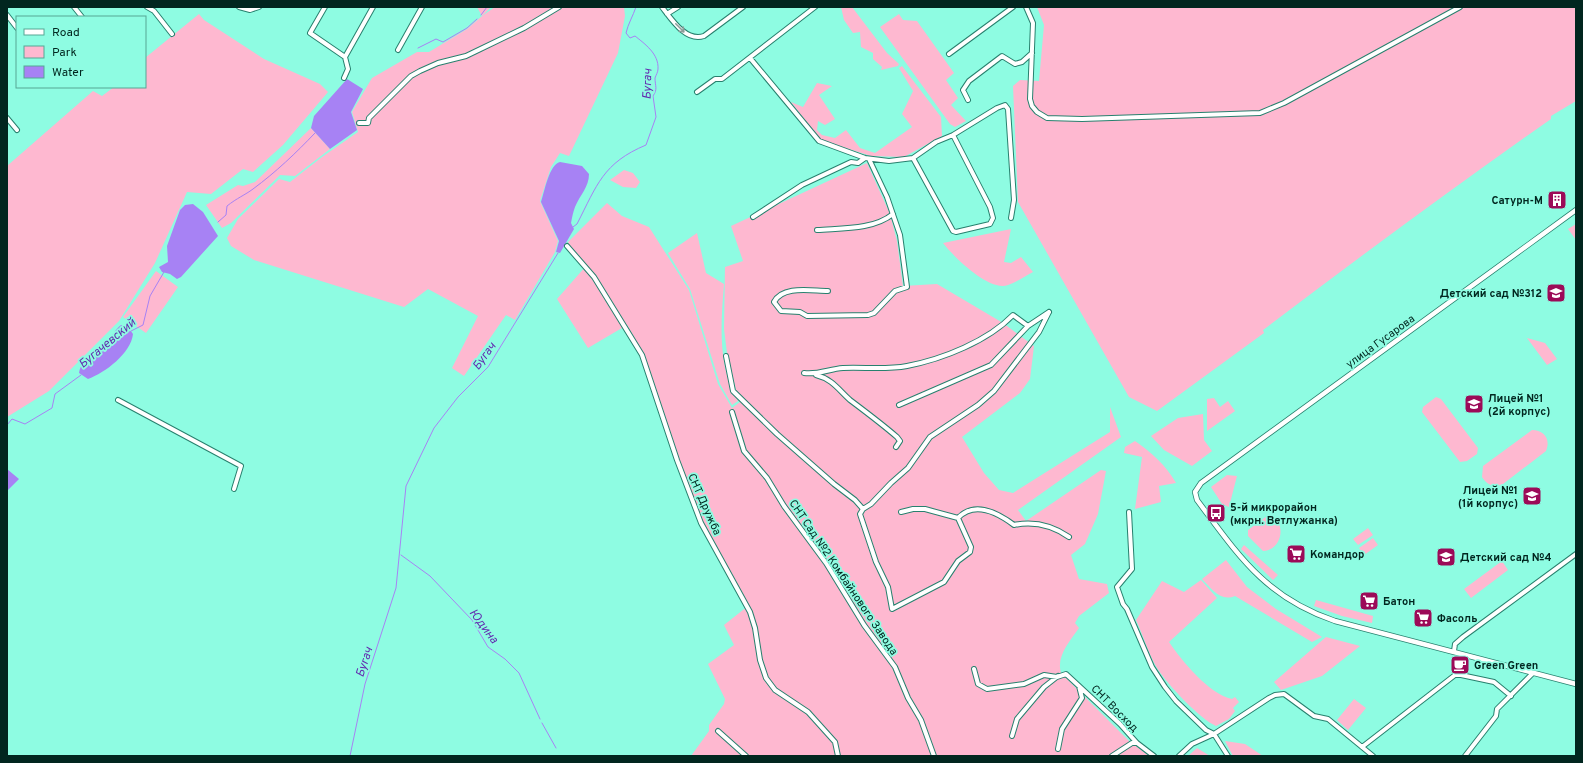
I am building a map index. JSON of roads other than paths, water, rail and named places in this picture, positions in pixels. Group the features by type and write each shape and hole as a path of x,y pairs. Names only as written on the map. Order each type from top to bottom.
{"street":[{"path":"74,7 81,16"},
{"path":"147,7 154,11 172,34"},
{"path":"238,7 250,10 258,7"},
{"path":"325,7 310,33 346,57"},
{"path":"344,78 348,69 346,57 373,7"},
{"path":"398,50 422,7"},
{"path":"359,123 368,123 369,118 411,76 438,63 466,56 496,40 524,28 559,7"},
{"path":"662,7 689,36 698,38 704,36 743,7"},
{"path":"667,14 678,7"},
{"path":"697,92 715,79 722,79 815,7"},
{"path":"948,54 1013,7"},
{"path":"1026,7 1033,23 1030,100 1032,106 1037,112 1047,118 1082,119 1260,113 1284,103 1460,7"},
{"path":"7,15 16,27"},
{"path":"968,100 963,90 969,81 1002,56 1015,64 1022,62 1032,52"},
{"path":"750,58 819,141 867,158 889,161 913,158 936,142 953,135 997,108 1005,105 1008,109 1014,200 1011,218"},
{"path":"7,118 16,130"},
{"path":"913,158 953,230 968,230 992,222 987,201 953,135"},
{"path":"828,291 786,292 777,296 774,302 781,311 800,312 807,316 868,315 874,313 895,291 906,287 900,235 893,214 867,158"},
{"path":"753,217 802,185 851,162 858,163 867,158"},
{"name":"улица Гусарова","path":"1454,651 1335,621 1314,614 1296,604 1259,577 1244,563 1197,500 1195,492 1197,488 1264,436 1576,210"},
{"path":"817,230 850,228 883,222 893,214"},
{"name":"СНТ Дружба","path":"567,246 594,277 642,355 677,460 701,523 750,612 755,628 760,660 766,678 775,690 808,712 835,742 838,756"},
{"path":"726,356 733,391 777,434 834,484 855,500 863,509 871,504 890,483 908,468 930,437 978,405 994,391 1039,332 1049,312 1028,326 991,365 899,405"},
{"path":"815,375 830,369 891,367 923,362 974,344 995,331 1013,315 1028,326"},
{"path":"804,373 825,377 834,383 849,398 897,437 900,441 896,447"},
{"path":"118,400 241,466 234,489"},
{"name":"СНТ Сад №2 Комбайнового Завода","path":"732,412 744,451 767,478 784,506 826,563 864,625 895,666 908,698 921,720 934,756"},
{"name":"СНТ Сад №2 Комбайнового Завода","path":"863,509 860,514 876,562 888,587 892,608 944,582 958,561 970,552 971,548 958,518"},
{"path":"901,512 913,509 925,510 958,518 969,510 981,509 1001,515 1014,525 1029,522 1059,530 1069,537"},
{"path":"1128,512 1132,569 1117,587 1123,604 1152,667 1165,686 1176,700 1206,730 1214,734 1228,756"},
{"path":"1576,554 1462,637 1455,644 1454,651 1576,684"},
{"name":"СНТ Восход","path":"974,669 978,684 987,689 1024,684 1044,675 1058,677 1066,674 1120,724 1137,743 1154,756"},
{"path":"1465,756 1496,716 1497,709 1534,673"},
{"path":"1362,747 1455,675 1494,682 1511,696"},
{"path":"1012,736 1017,719 1044,688 1058,677"},
{"name":"СНТ Восход","path":"1058,749 1062,729 1082,698 1079,686"},
{"path":"1179,756 1192,744 1214,734 1269,698 1280,694 1284,694 1314,716 1328,719 1373,756"},
{"path":"718,731 746,756"},
{"name":"СНТ Восход","path":"1112,756 1132,743 1137,743"}],"water":[{"path":"347,79 363,89 351,112 357,130 330,149 311,128 314,116"},
{"path":"560,162 582,166 589,174 589,179 574,211 571,223 574,229 560,253 556,252 559,241 541,202 550,173 556,164"},
{"path":"193,204 203,212 218,236 181,277 177,279 170,274 162,272 159,267 168,262 167,246 180,210 185,205"},
{"path":"121,325 128,327 133,334 128,348 122,355 102,372 88,379 79,373 83,362 105,343"},
{"path":"7,469 19,479 7,491"}],"waterway":[{"name":"Бугачевский","path":"481,15 487,7"},
{"name":"Бугач","path":"573,227 577,224 596,187 611,168 620,159 646,145 656,117 653,96 656,89 655,78 658,70 658,64 654,54 643,42 635,36 630,38 626,33 636,7"},
{"name":"Бугачевский","path":"418,48 436,39 443,42 467,28 477,19"},
{"name":"Бугачевский","path":"218,222 226,215 227,206 270,176 315,133"},
{"name":"Бугач","path":"350,756 365,684 396,588 406,486 434,428 458,397 488,367 558,253"},
{"name":"Бугачевский","path":"131,331 143,325 150,296 164,272"},
{"name":"Бугачевский","path":"7,425 12,419 25,424 52,408 55,394 81,375"},
{"name":"Юдина","path":"401,555 430,576 472,620 488,647 505,659 519,673 540,719"},
{"name":"Юдина","path":"542,723 556,748"}],"place":[{"name":"Сатурн-М","path":"1557,200"},
{"name":"Детский сад №312","path":"1556,293"},
{"name":"Лицей №1 (2й корпус)","path":"1474,404"},
{"name":"Лицей №1 (1й корпус)","path":"1532,496"},
{"name":"5-й микрорайон (мкрн. Ветлужанка)","path":"1216,513"},
{"name":"Командор","path":"1296,554"},
{"name":"Детский сад №4","path":"1446,557"},
{"name":"Батон","path":"1369,601"},
{"name":"Фасоль","path":"1423,618"},
{"name":"Green Green","path":"1460,665"}]}
